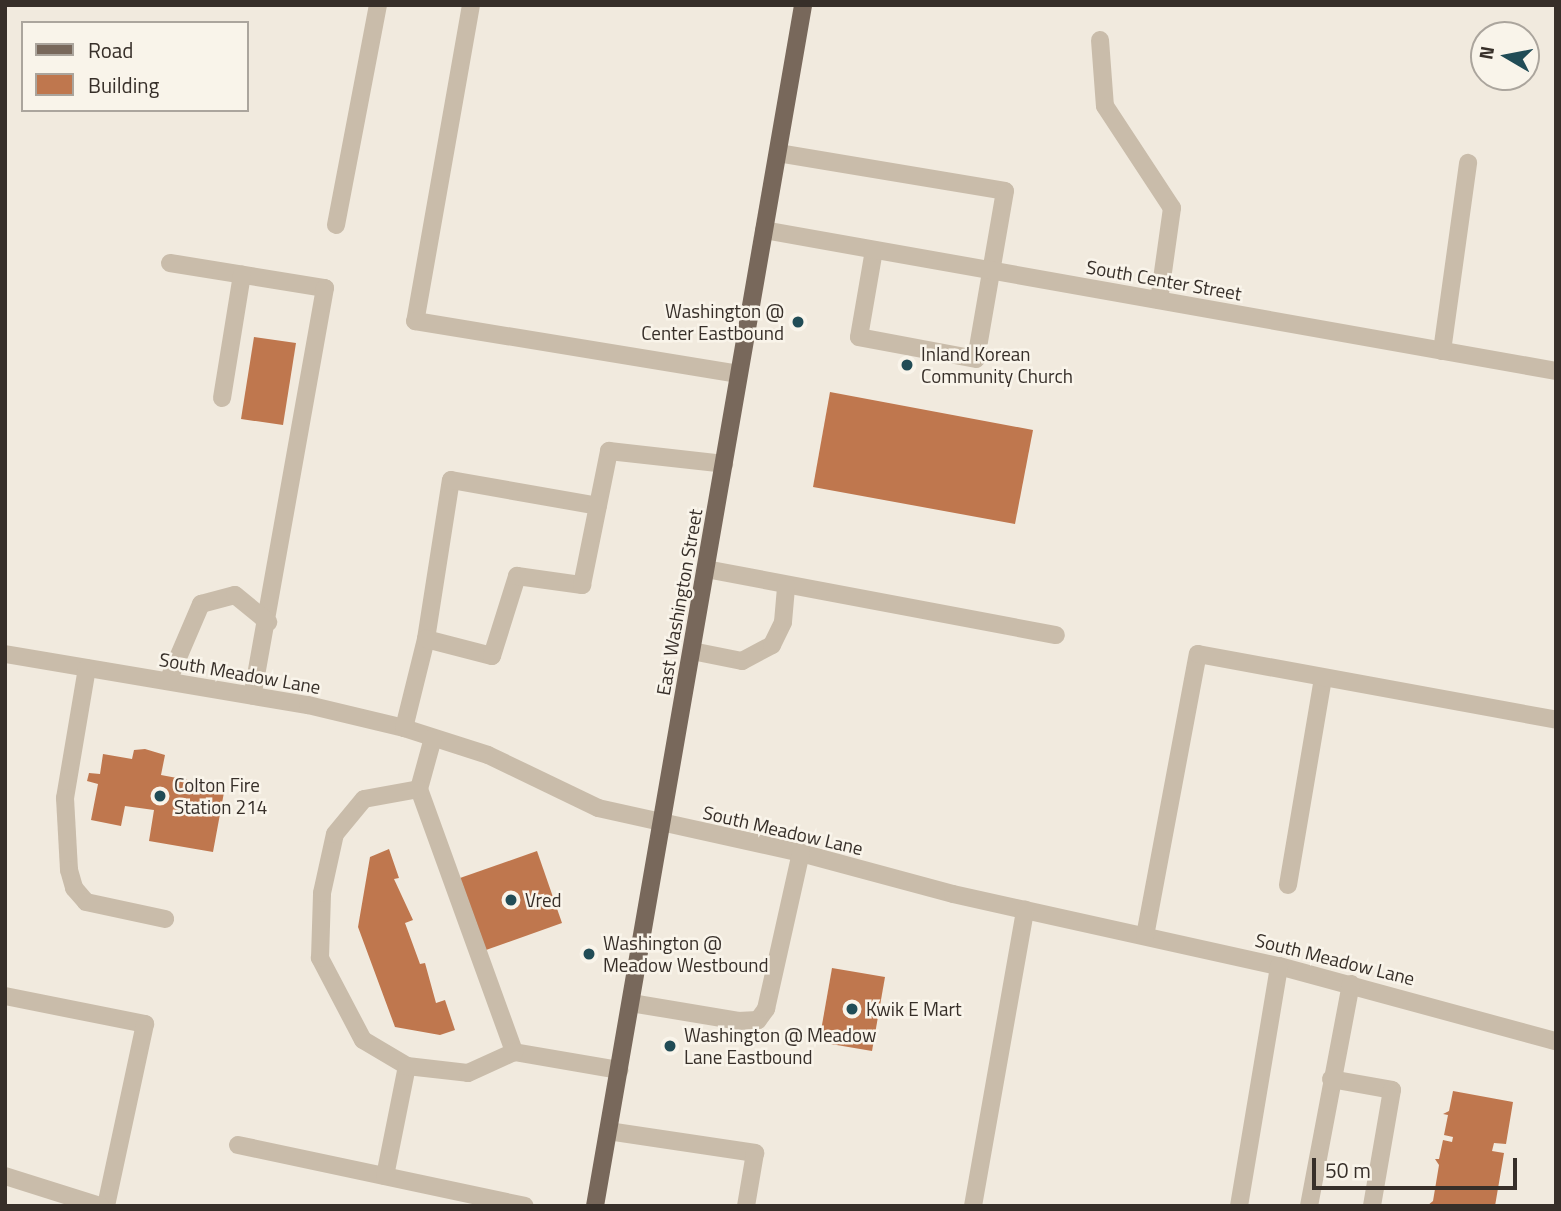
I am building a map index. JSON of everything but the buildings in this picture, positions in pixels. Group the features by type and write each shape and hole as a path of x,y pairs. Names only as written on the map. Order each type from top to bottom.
{"main road":[{"name":"East Washington Street","path":"595,1206 803,5"}],"street":[{"path":"336,225 378,5"},
{"path":"471,5 415,321 739,374"},
{"path":"1100,40 1105,106 1172,208 1159,300"},
{"path":"778,153 1005,191 995,271 976,359 859,337 874,250"},
{"path":"1442,351 1468,163"},
{"name":"South Center Street","path":"764,230 1556,371"},
{"path":"170,263 325,288 253,696"},
{"path":"222,398 243,275"},
{"path":"426,639 492,656 517,576 582,585 610,451 724,464"},
{"path":"404,728 426,639 450,480 598,506"},
{"path":"706,569 1056,635"},
{"path":"692,651 741,661 772,645 783,622 786,586"},
{"path":"168,681 179,648 201,604 235,595 268,622"},
{"name":"South Meadow Lane","path":"5,654 253,696 404,728 488,755 598,808 801,853 1025,910 1279,966 1556,1041"},
{"path":"1144,936 1198,654 1556,720"},
{"path":"88,667 65,798 69,870 74,888 86,902 165,919"},
{"path":"1288,885 1323,679"},
{"path":"433,738 419,789 514,1052"},
{"path":"419,789 364,799 335,834 322,893 320,958 363,1040 407,1066 468,1073 514,1052 619,1070"},
{"path":"631,1003 738,1021 758,1020 766,1009 801,853"},
{"path":"973,1206 1025,910"},
{"path":"1239,1206 1279,966"},
{"path":"1309,1206 1351,984"},
{"path":"5,996 145,1024 106,1206"},
{"path":"385,1177 407,1066"},
{"path":"1331,1079 1392,1090 1372,1206"},
{"path":"608,1131 755,1153 746,1206"},
{"path":"238,1145 525,1206"},
{"path":"5,1177 100,1206"}],"place":[{"name":"Washington @ Center Eastbound","path":"798,322"},
{"name":"Inland Korean Community Church","path":"907,365"},
{"name":"Colton Fire Station 214","path":"160,796"},
{"name":"Vred","path":"511,900"},
{"name":"Washington @ Meadow Westbound","path":"589,954"},
{"name":"Kwik E Mart","path":"852,1009"},
{"name":"Washington @ Meadow Lane Eastbound","path":"670,1046"}]}
